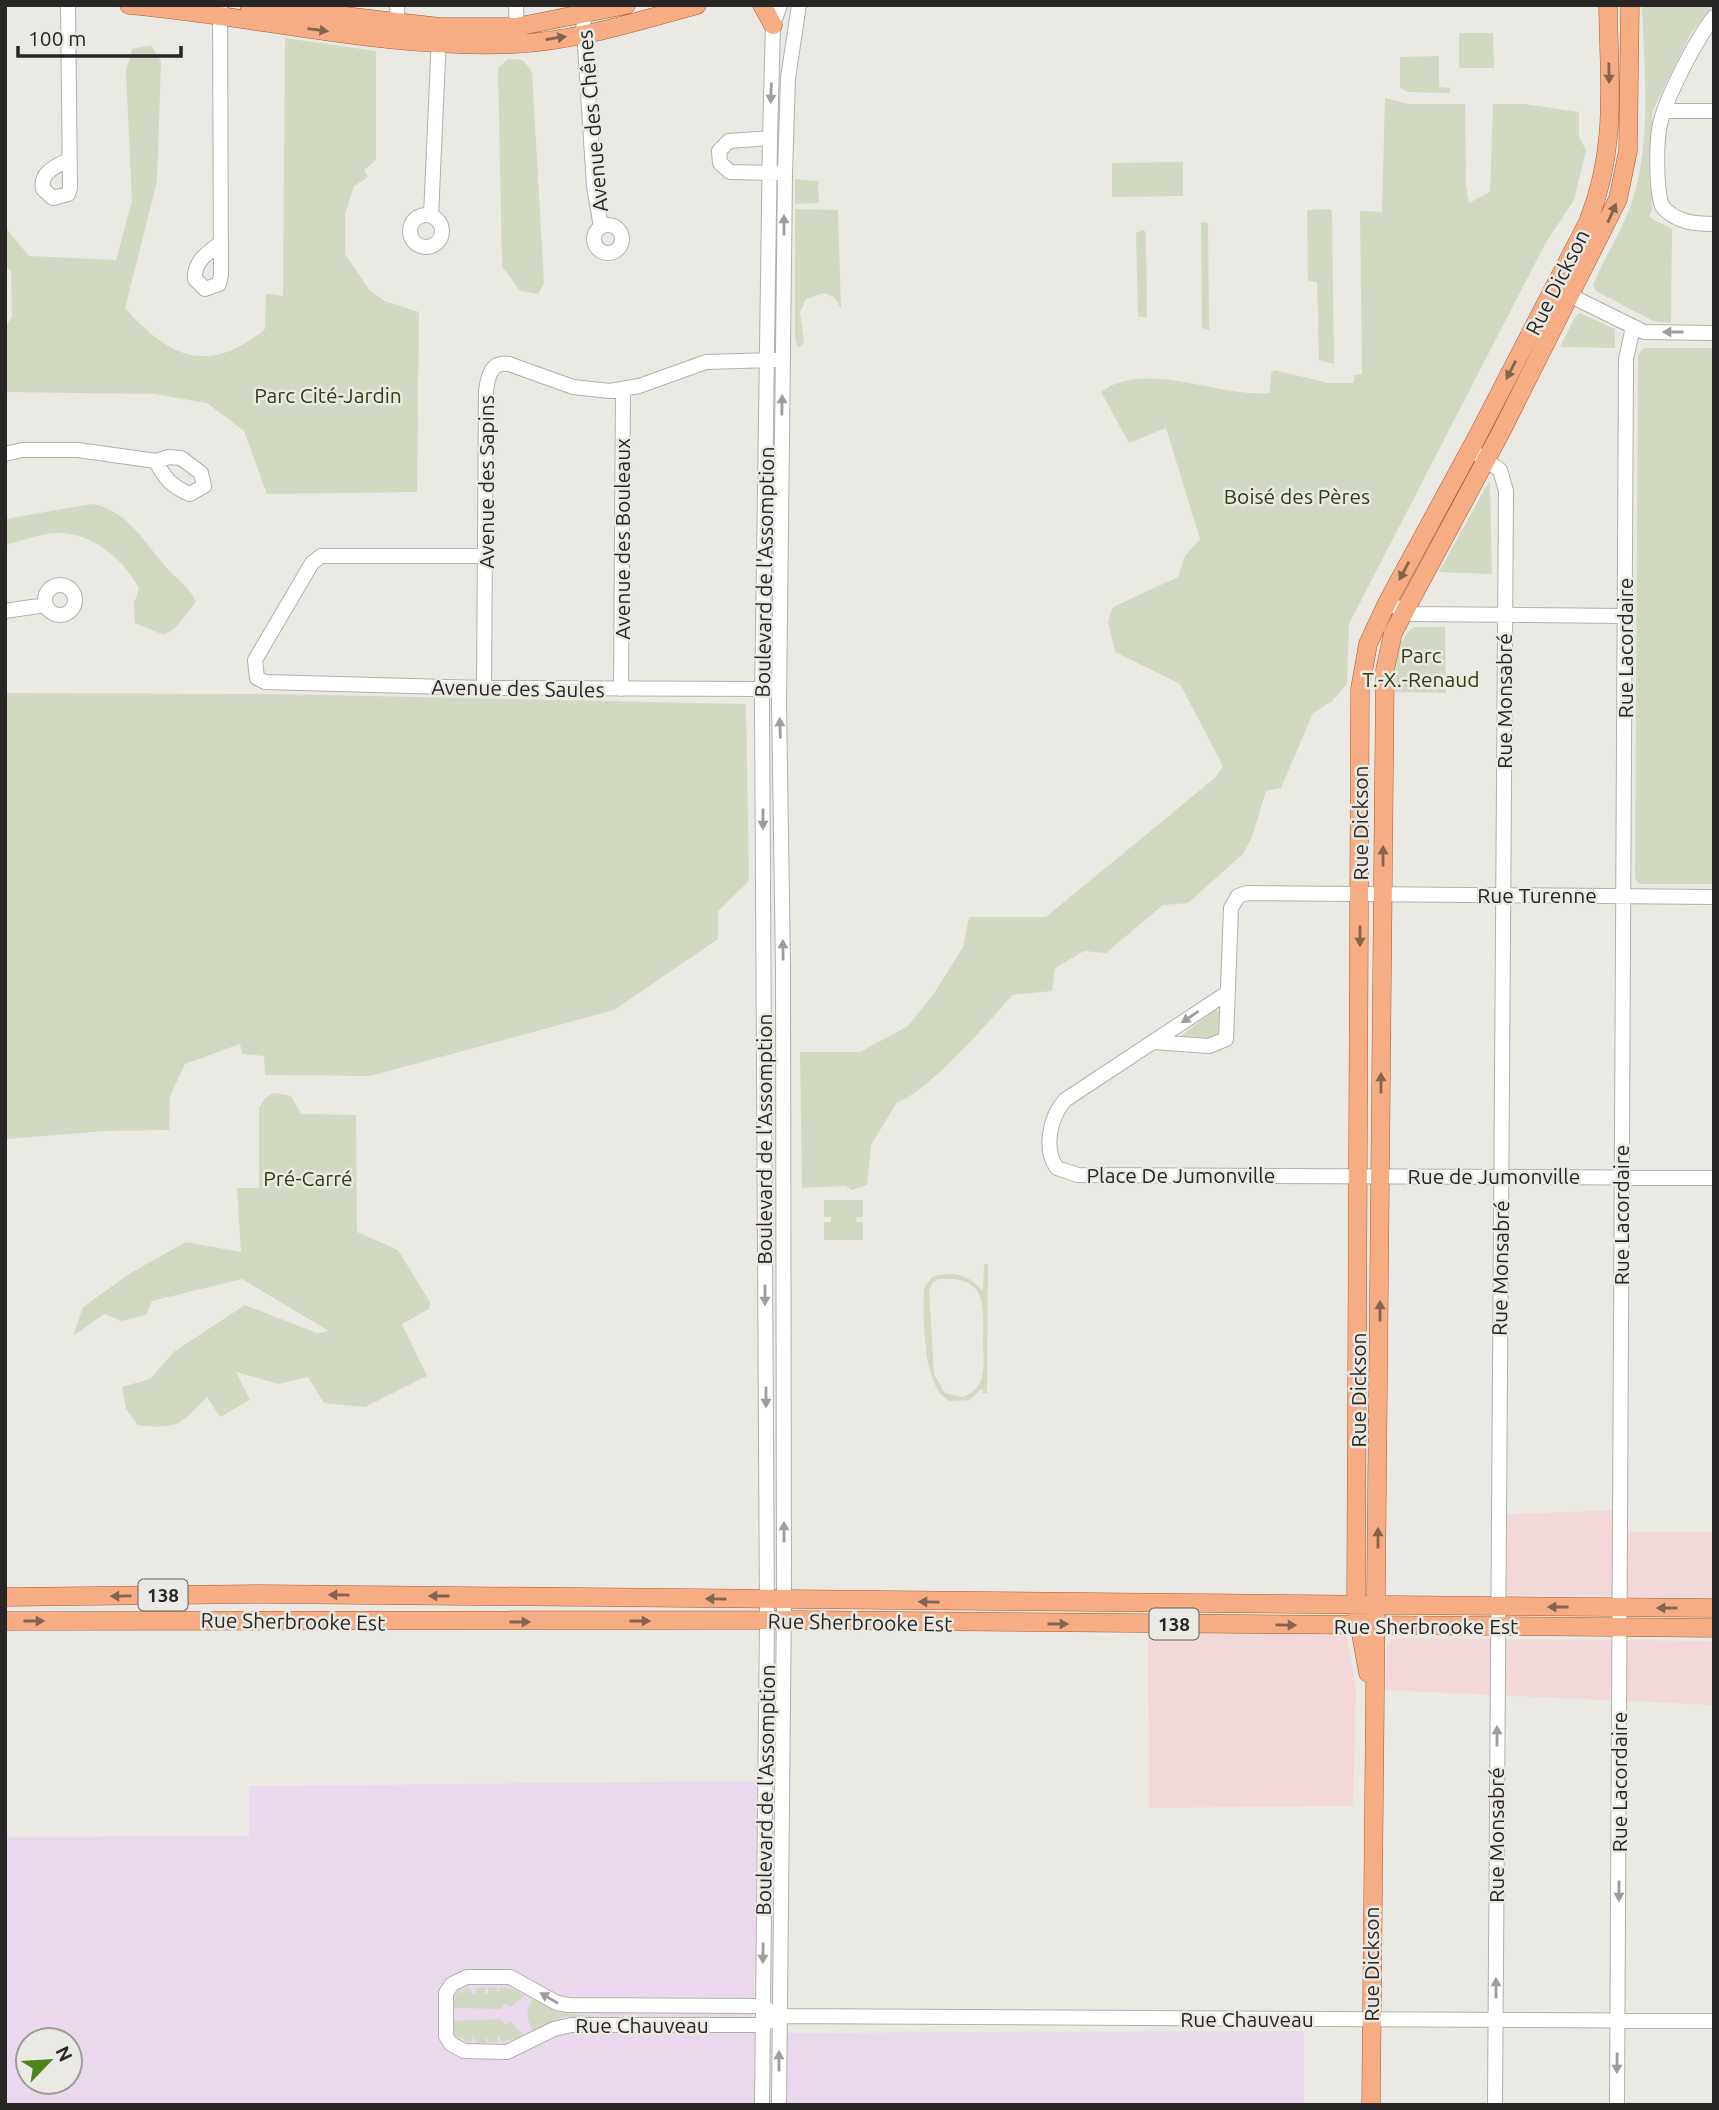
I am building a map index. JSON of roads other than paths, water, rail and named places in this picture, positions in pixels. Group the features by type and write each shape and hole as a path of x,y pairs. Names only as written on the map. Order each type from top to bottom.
{"main road":[{"path":"249,5 270,12"},
{"path":"584,24 626,5"},
{"path":"139,6 270,12 440,36 517,35 697,5"},
{"path":"762,5 773,25"},
{"name":"Rue Dickson","path":"1372,1697 1356,1606 1360,689 1368,644 1387,603 1554,288 1588,222 1599,193 1608,153 1608,5"},
{"name":"Rue Dickson","path":"1371,2105 1372,1697 1378,1626 1385,670 1393,633 1571,296 1618,199 1624,176 1630,112 1630,5"},
{"name":"Rue Sherbrooke Est","path":"5,1597 263,1594 1714,1608"},
{"path":"64,1596 64,1621"},
{"name":"Rue Sherbrooke Est","path":"5,1621 776,1620 1714,1628"}],"street":[{"path":"68,5 68,160"},
{"path":"397,5 398,32"},
{"path":"516,5 517,35"},
{"name":"Boulevard de l'Assomption","path":"776,1600 763,689 769,173 773,25 780,5"},
{"name":"Boulevard de l'Assomption","path":"779,2105 783,1688 776,1620 779,689 785,173 788,78 799,5"},
{"path":"220,11 220,243"},
{"path":"1714,18 1701,36 1665,111 1658,134 1662,206 1668,213 1690,224 1714,225"},
{"name":"Avenue des Chênes","path":"584,24 594,186 601,227"},
{"path":"431,215 440,36"},
{"path":"1665,111 1714,111"},
{"path":"770,138 729,141 719,151 720,163 730,172 785,173"},
{"path":"1554,288 1633,327 1649,332 1714,333"},
{"name":"Rue Lacordaire","path":"1617,2105 1626,359 1633,327"},
{"name":"Avenue des Sapins","path":"484,688 486,391 488,376 493,367 501,363 509,364 573,387 623,390 706,362 783,359"},
{"name":"Avenue des Bouleaux","path":"621,689 623,390"},
{"path":"5,454 22,450 78,450 156,461"},
{"path":"1470,450 1487,458"},
{"name":"Rue Monsabré","path":"1487,458 1500,470 1506,486 1495,2105"},
{"name":"Avenue des Saules","path":"486,556 321,556 312,563 255,660 257,678 265,682 484,688 779,689"},
{"path":"1387,603 1404,612 1625,616"},
{"path":"5,611 46,605"},
{"path":"1153,1042 1209,1046 1222,1043 1228,1032 1231,908 1238,896 1247,892 1360,895"},
{"name":"Rue Turenne","path":"1360,895 1714,897"},
{"name":"Place De Jumonville","path":"1227,993 1065,1100 1056,1111 1050,1139 1051,1157 1057,1168 1078,1175 1359,1176"},
{"name":"Rue de Jumonville","path":"1359,1176 1714,1178"},
{"name":"Boulevard de l'Assomption","path":"762,2105 766,1689 776,1620"},
{"path":"766,1689 783,1688"},
{"name":"Rue Chauveau","path":"762,2006 569,2006 557,2003 510,1977 461,1979 448,1989 444,1999 446,2036 455,2047 469,2052 513,2051 554,2029 571,2025 762,2025 779,2017 1714,2021"},
{"path":"762,2006 779,2017"}],"park label":[{"name":"Parc Cité-Jardin","path":"328,395"},
{"name":"Boisé des Pères","path":"1297,496"},
{"name":"Parc T.-X.-Renaud","path":"1421,667"},
{"name":"Pré-Carré","path":"308,1178"}]}
